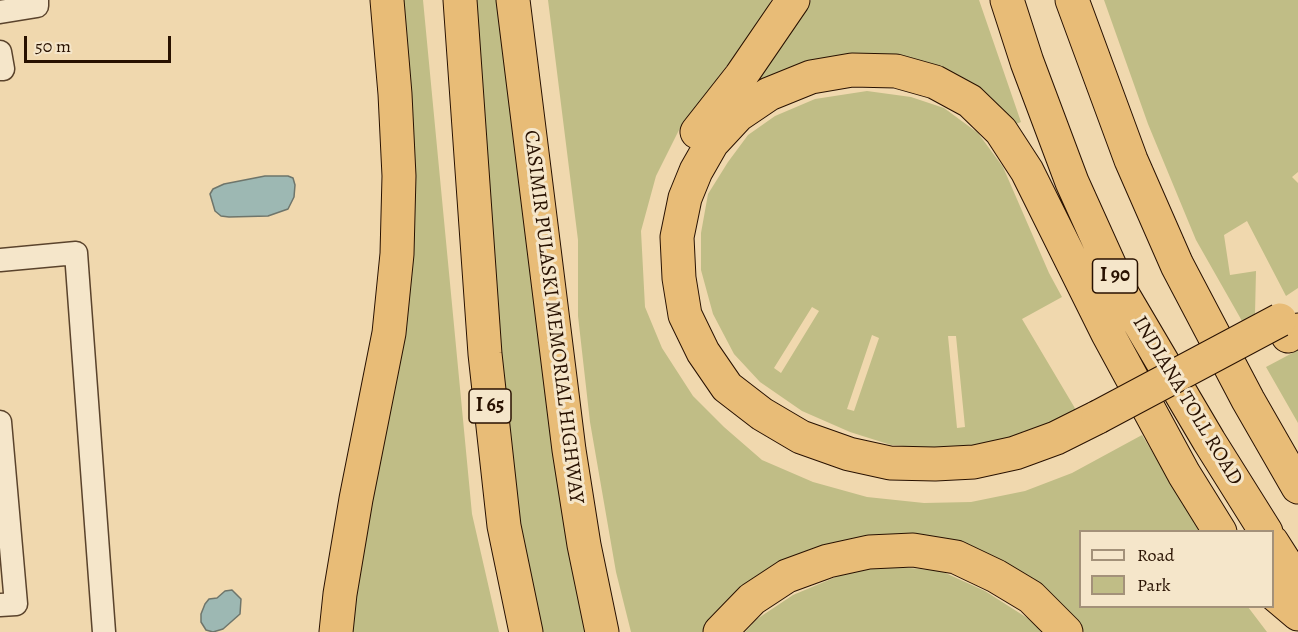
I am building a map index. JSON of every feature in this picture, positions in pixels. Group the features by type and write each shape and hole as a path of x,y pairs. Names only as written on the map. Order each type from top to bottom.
{"highway":[{"path":"336,632 354,511 389,333 397,254 399,176 387,0"},
{"path":"441,0 447,69 471,178"},
{"name":"I 65","path":"460,0 485,354 504,526 526,632"},
{"name":"CASIMIR PULASKI MEMORIAL HIGHWAY","path":"513,0 569,450 584,544 602,632"},
{"path":"793,0 741,76 696,133 677,166 664,202 657,239 659,279 667,320 685,360 711,398 745,427 789,453 822,467 858,477 890,483 979,480 1020,470 1064,454 1103,425 1291,324"},
{"name":"INDIANA TOLL ROAD","path":"1007,0 1027,62 1072,182 1123,295 1209,441 1265,530"},
{"path":"1072,0 1131,160 1177,265 1248,400 1298,487"},
{"path":"1103,425 1056,438 1015,453 974,462 890,463 849,454 801,437 762,414 727,387 703,352 686,315 678,278 677,237 686,198 696,171 712,143 738,115 769,94 811,77 852,70 896,71 935,82 970,102 1001,131 1028,171 1108,334 1184,474 1219,530"},
{"path":"1274,545 1298,583"},
{"path":"720,632 752,599 787,576 828,561 869,552 913,550 956,557 996,576 1031,597 1066,632"},
{"path":"1274,594 1298,614"}],"lane":[{"path":"0,12 37,6 37,0"},
{"path":"0,52 3,69 0,69"},
{"path":"0,260 76,253 104,632"},
{"path":"0,422 16,604 0,605"}],"green space":[{"path":"402,0 423,0 472,514 499,632 351,632"},
{"path":"475,0 501,0 588,632 542,632 516,500 500,380"},
{"path":"548,0 771,0 766,13 679,130 656,176 641,231 645,307 662,348 693,396 762,460 813,482 867,497 924,503 971,502 1025,491 1072,473 1142,435 1199,530 1079,530 1079,608 1249,608 1267,632 1084,632 1054,598 907,537 703,632 631,632 616,572 590,422 578,316 578,240"},
{"path":"811,0 979,0 1021,122 1011,126 915,62 737,107"},
{"path":"1104,0 1298,0 1298,172 1292,177 1298,183 1298,288 1286,296 1247,221 1224,235 1230,275 1256,271 1255,314 1242,321 1196,240 1148,124"},
{"path":"867,91 911,97 944,108 978,133 1003,167 1049,273 1062,297 1022,319 1076,410 1037,428 993,443 941,449 891,445 850,432 802,411 760,382 734,354 713,314 701,270 701,233 708,194 748,135 775,116 815,99","holes":["812,307 819,311 781,373 774,368","872,335 879,338 854,411 847,409","948,336 956,336 965,427 957,428"]},
{"path":"1298,350 1298,423 1266,367"},
{"path":"888,566 941,571 985,591 1032,621 1041,632 745,632 757,619 793,595 843,574"}],"water":[{"path":"265,176 293,178 294,197 288,209 268,216 229,217 221,216 215,211 210,194 213,189 224,184"},
{"path":"232,590 241,599 240,614 223,629 213,632 206,630 201,622 205,604 209,599 217,598 225,591"}]}
